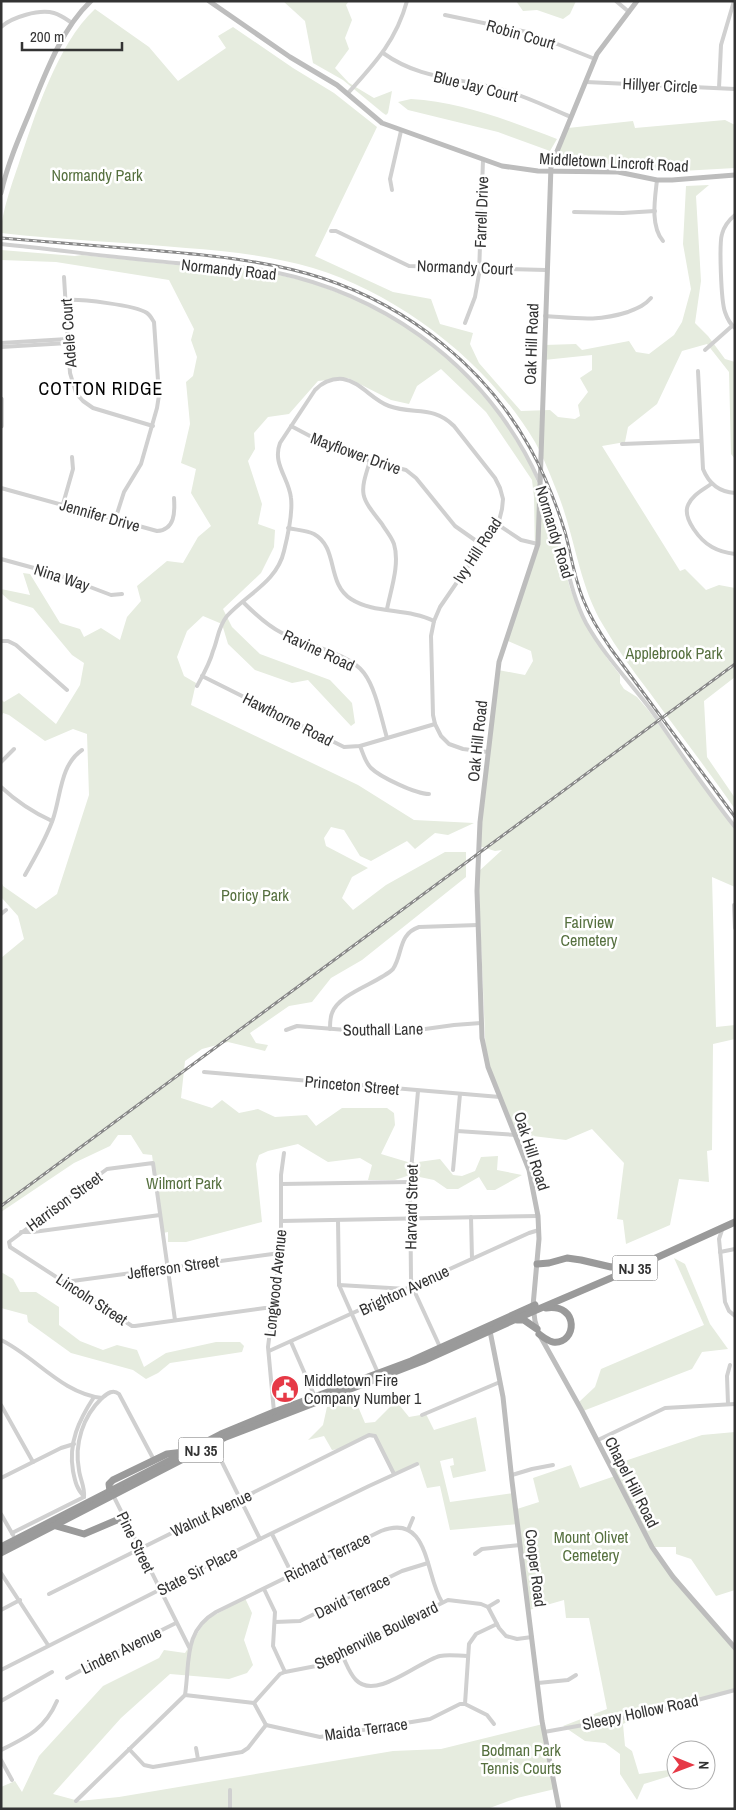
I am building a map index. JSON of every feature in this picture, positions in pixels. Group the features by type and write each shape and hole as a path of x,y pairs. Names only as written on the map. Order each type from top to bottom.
{"highway":[{"name":"NJ 35","path":"1,1553 56,1526 184,1452 221,1434 274,1412 411,1361 534,1308 735,1217"},
{"name":"NJ 35","path":"1,1547 14,1536 86,1499 112,1494 252,1426 405,1369 514,1320 534,1308 609,1280 735,1222"},
{"path":"537,1264 567,1258 611,1267 635,1263"},
{"path":"514,1320 524,1320 552,1342 560,1341 569,1334 571,1321 568,1314 558,1308 534,1308"},
{"path":"112,1494 109,1487 110,1481 172,1452 184,1452"},
{"path":"56,1526 84,1534 124,1517"}],"street":[{"path":"1,193 8,168 34,100 72,23 91,1"},
{"name":"Middletown Lincroft Road","path":"208,1 290,57 348,92 377,120 401,131 434,140 507,168 618,172 657,180 683,180 735,175"},
{"path":"348,92 383,53 399,24 407,1"},
{"path":"616,1 629,12"},
{"name":"Oak Hill Road","path":"534,1308 539,1230 538,1216 528,1170 485,1058 481,1023 478,925 479,845 499,662 538,544 546,270 553,159 595,60 604,44 637,1"},
{"path":"719,88 722,45 734,1"},
{"path":"1,27 14,18 46,12 58,14 72,23"},
{"name":"Robin Court","path":"445,15 528,32 595,60"},
{"name":"Blue Jay Court","path":"383,53 401,65 416,71 498,88 570,117"},
{"name":"Hillyer Circle","path":"586,82 735,89"},
{"path":"392,190 390,179 401,131"},
{"name":"Farrell Drive","path":"465,323 475,297 479,268 483,160"},
{"path":"657,180 655,211 657,232 662,242"},
{"path":"574,212 623,213 655,211"},
{"path":"705,350 733,327 724,306 721,238 725,225 735,215"},
{"name":"Normandy Court","path":"331,231 336,230 409,266 546,270"},
{"name":"Normandy Road","path":"1,244 175,263 255,268 311,281 356,298 418,332 469,376 511,428 540,483 555,523 573,592 587,624 606,654 666,730 686,762 735,828"},
{"name":"Adele Court","path":"64,277 68,341 72,381 75,391 83,401 98,410 153,426"},
{"path":"545,316 598,319 611,317 645,306 652,298"},
{"path":"66,300 82,300 141,310 151,317 155,327 159,394 158,408 141,464 124,492 115,520"},
{"path":"1,343 68,341"},
{"path":"1,347 34,343"},
{"path":"698,371 702,465 711,484 727,492 735,493"},
{"name":"Ivy Hill Road","path":"197,686 213,653 222,623 232,611 274,573 284,552 291,496 279,466 277,454 280,443 315,390 322,384 336,379 354,383 390,406 425,410 438,414 454,426 498,483 502,492 503,504 497,524 440,607 434,621 431,642 433,715 441,736 449,744 463,749 488,752"},
{"path":"1,399 1,426"},
{"name":"Mayflower Drive","path":"291,426 318,441 370,461 400,467 412,474 454,526 482,546"},
{"path":"622,444 701,441"},
{"path":"63,504 73,469 72,457"},
{"path":"370,461 363,486 364,500 392,538 396,556 387,609"},
{"path":"711,484 689,502 686,509 687,516 699,535 709,545 721,551 735,554"},
{"name":"Jennifer Drive","path":"1,488 154,531 163,531 172,522 175,508 174,498"},
{"path":"497,524 521,540 538,544"},
{"path":"288,528 310,532 321,539 329,552 337,583 348,597 362,604 411,613 434,621"},
{"name":"Nina Way","path":"1,559 56,574 111,595 122,594"},
{"name":"Ravine Road","path":"243,602 281,633 347,659 358,666 370,684 387,738"},
{"path":"1,641 11,642 16,645 67,690"},
{"name":"Hawthorne Road","path":"202,676 340,746 350,748 360,746 435,724"},
{"path":"360,746 366,762 373,770 416,792 429,794"},
{"path":"1,762 14,749"},
{"path":"25,875 52,821 68,765 74,756 82,750"},
{"path":"1,787 23,806 52,821"},
{"path":"734,905 735,928"},
{"path":"1,914 6,910"},
{"path":"330,1029 332,1013 337,1006 364,986 393,969 403,939 412,930 419,927 478,925"},
{"name":"Southall Lane","path":"286,1030 297,1026 346,1030 382,1027 418,1030 481,1023"},
{"name":"Princeton Street","path":"204,1072 500,1097"},
{"name":"Harvard Street","path":"418,1090 410,1182 412,1286 440,1347"},
{"path":"453,1170 460,1094"},
{"path":"457,1130 516,1136"},
{"name":"Longwood Avenue","path":"274,1412 268,1340 280,1253 281,1184 284,1153"},
{"name":"Harrison Street","path":"8,1244 21,1232 107,1169 153,1162 160,1215"},
{"path":"281,1184 410,1182"},
{"path":"21,1232 160,1215 175,1320"},
{"path":"281,1221 538,1216"},
{"path":"471,1217 472,1259"},
{"path":"338,1220 339,1285 378,1373"},
{"path":"725,1226 718,1239 725,1302 729,1311 735,1316"},
{"name":"Brighton Avenue","path":"269,1352 539,1230"},
{"path":"707,1234 718,1239"},
{"name":"Lincoln Street","path":"8,1244 132,1326 273,1308"},
{"path":"720,1252 735,1250"},
{"name":"Jefferson Street","path":"65,1282 280,1253"},
{"path":"339,1285 407,1288"},
{"name":"Chapel Hill Road","path":"534,1308 538,1332 598,1440 652,1547 673,1576 735,1648"},
{"name":"Cooper Road","path":"490,1331 500,1382 544,1732 559,1809"},
{"path":"1,1340 67,1385 84,1394 102,1398"},
{"path":"291,1342 315,1397"},
{"path":"728,1404 727,1376 730,1365"},
{"path":"422,1415 500,1382"},
{"path":"1,1478 75,1444 88,1416 102,1398 116,1391 154,1460"},
{"path":"86,1499 80,1492 74,1475 72,1459 80,1419 94,1397"},
{"path":"598,1440 665,1408 735,1404"},
{"path":"1,1405 34,1462"},
{"name":"Walnut Avenue","path":"49,1594 369,1435 373,1435 394,1474"},
{"path":"212,1444 260,1539"},
{"name":"State Sir Place","path":"1,1670 260,1539 417,1464"},
{"path":"512,1476 532,1469 553,1465"},
{"name":"Pine Street","path":"112,1494 189,1647"},
{"path":"1,1514 14,1536"},
{"path":"413,1518 408,1530 422,1544 436,1591 442,1602"},
{"name":"Richard Terrace","path":"189,1647 197,1629 208,1618 264,1588 383,1530 401,1528 408,1530"},
{"path":"272,1534 292,1574"},
{"path":"475,1554 481,1550 520,1545"},
{"name":"David Terrace","path":"275,1622 300,1622 402,1571 428,1564"},
{"path":"1,1572 48,1645"},
{"path":"264,1588 275,1609 274,1646 286,1672"},
{"path":"1,1610 20,1600"},
{"name":"Stephenville Boulevard","path":"254,1703 280,1674 316,1666 442,1602 452,1600 481,1604 488,1607"},
{"path":"498,1601 488,1607 502,1632 509,1638 532,1637"},
{"name":"Linden Avenue","path":"68,1678 176,1623"},
{"path":"494,1724 490,1718 470,1705 465,1704 468,1644 472,1637 497,1624"},
{"path":"76,1801 185,1695 189,1647"},
{"path":"341,1653 357,1681 372,1687 438,1657 467,1656"},
{"path":"1,1700 52,1672"},
{"path":"538,1683 568,1680 576,1675"},
{"name":"Sleepy Hollow Road","path":"544,1732 646,1714 735,1690"},
{"path":"129,1749 144,1765 149,1767 244,1751 266,1725 254,1703 185,1695"},
{"path":"1,1750 34,1733 52,1712 57,1701"},
{"name":"Maida Terrace","path":"266,1725 320,1737 434,1718 460,1704 465,1704"},
{"path":"196,1748 198,1759"},
{"path":"1,1760 12,1780"},
{"path":"230,1790 230,1809"}],"green space":[{"path":"283,1 349,1 346,5 352,20 345,38 349,49 335,68 349,83 374,98 392,91 386,115 343,80 313,63 305,21"},
{"path":"516,1 576,1 570,14 563,19 537,10 523,11"},
{"path":"95,9 149,47 178,81 226,48 218,36 233,27 293,68 334,93 377,127 315,256 393,292 431,299 440,324 473,333 470,344 479,363 521,411 550,410 558,417 575,419 580,416 578,405 588,392 580,378 592,370 592,355 544,360 544,345 576,344 582,350 629,341 636,352 649,354 674,335 682,322 691,289 683,244 686,186 709,185 696,196 701,281 695,323 708,336 725,359 735,362 735,459 731,454 729,372 707,344 682,351 657,404 628,427 625,442 602,446 680,571 685,569 706,590 719,585 735,588 735,677 704,701 707,757 735,798 735,809 631,668 603,625 588,594 564,510 535,442 516,413 493,385 467,359 439,336 410,314 378,295 346,280 297,264 266,257 218,251 1,233 10,190 39,104 58,61 69,42 81,24"},
{"path":"411,99 467,108 504,119 557,139 550,151 498,132 408,110 398,102"},
{"path":"725,120 735,125 735,168 664,172 600,163 552,163 568,128 633,121 635,128"},
{"path":"1,250 82,255 198,267 250,270 309,282 363,302 413,331 462,371 502,418 530,464 550,515 570,588 578,608 607,658 620,675 620,683 624,689 637,697 649,711 735,830 735,887 712,877 716,1027 735,1025 735,1039 713,1044 712,1150 707,1151 709,1182 679,1179 670,1225 626,1244 623,1220 617,1219 624,1163 592,1129 566,1140 516,1134 486,1059 478,872 502,850 495,851 479,846 498,670 525,675 533,661 531,651 506,640 535,554 534,497 532,480 486,412 441,369 417,386 409,404 391,400 348,378 318,381 289,414 268,417 254,433 255,449 248,461 262,504 258,524 275,530 274,547 261,573 223,609 232,627 260,654 330,680 352,703 355,723 351,726 308,680 292,683 255,670 228,644 222,624 203,616 187,631 177,657 184,676 196,683 191,705 358,785 414,820 474,823 448,835 435,833 415,849 407,841 371,861 360,856 344,830 331,827 324,838 326,846 368,868 352,877 342,898 353,910 386,885 445,852 466,852 466,877 362,960 331,978 312,1002 289,1006 250,1033 256,1043 268,1045 265,1051 228,1042 202,1049 185,1061 181,1098 212,1108 222,1100 239,1113 258,1109 275,1117 307,1115 316,1126 342,1108 387,1108 394,1113 395,1125 381,1154 411,1163 440,1159 453,1175 462,1176 475,1171 481,1157 498,1156 497,1170 522,1175 495,1190 487,1190 479,1177 458,1189 447,1189 434,1180 410,1175 395,1180 368,1180 372,1165 360,1158 328,1162 298,1144 259,1155 256,1164 262,1222 186,1242 168,1242 168,1232 163,1233 152,1155 143,1154 131,1135 118,1135 110,1146 74,1163 1,1212 1,958 24,939 18,916 1,897 1,881 3,886 36,909 57,894 89,795 87,734 73,729 45,741 9,715 3,713 1,718 1,699 4,702 19,693 56,724 80,685 84,663 72,655 33,608 10,601 1,593 1,589 30,595 23,573 30,574 60,623 80,629 84,637 101,628 120,640 127,617 141,601 137,586 167,561 183,563 198,537 211,526 191,493 196,469 181,463 190,424 186,382 193,376 197,357 191,340 194,329 169,280 56,262 1,260"},
{"path":"674,1258 685,1264 710,1324 728,1349 702,1352 692,1369 583,1411 578,1403 595,1387 601,1369 704,1325"},
{"path":"1,1272 13,1279 20,1292 36,1292 59,1307 59,1325 80,1341 103,1350 117,1345 137,1350 144,1367 166,1353 216,1342 240,1342 244,1346 242,1352 170,1363 158,1373 146,1379 133,1370 71,1353 28,1322 27,1315 1,1308"},
{"name":"Mount Olivet Cemetery","path":"396,1401 409,1417 426,1414 434,1430 476,1417 486,1471 453,1478 450,1466 454,1465 453,1458 440,1461 450,1502 514,1493 517,1509 539,1502 533,1478 571,1465 580,1488 615,1476 610,1466 702,1435 735,1432 735,1590 716,1596 691,1559 676,1554 676,1547 652,1547 735,1648 735,1691 657,1707 623,1724 625,1746 632,1751 639,1774 666,1770 666,1777 644,1784 637,1800 620,1774 620,1754 605,1743 585,1741 563,1726 607,1709 589,1618 566,1618 564,1600 529,1610 518,1524 450,1530 440,1486 427,1488 419,1464 393,1473 375,1436 343,1448 332,1450 324,1436 308,1440 323,1425 327,1407 350,1403 357,1404 365,1423 375,1422"},
{"name":"Bodman Park Tennis Courts","path":"245,1598 252,1613 244,1640 253,1665 247,1673 229,1679 170,1674 121,1718 53,1794 79,1801 119,1797 393,1751 441,1749 543,1724 555,1789 517,1798 487,1809 1,1809 1,1787 15,1781 22,1792 39,1756 103,1686 159,1658 164,1650 185,1653 206,1620"}],"railway":[{"path":"1,238 214,256 301,272 354,290 415,323 442,344 468,367 491,392 512,419 530,448 541,468 558,510 580,591 596,625 611,649 735,817"},
{"path":"1,1206 735,664"}],"place":[{"name":"Middletown Fire Company Number 1","path":"285,1389"}],"district":[{"name":"COTTON RIDGE","path":"101,388"}],"park label":[{"name":"Normandy Park","path":"97,175"},
{"name":"Applebrook Park","path":"674,653"},
{"name":"Poricy Park","path":"255,895"},
{"name":"Fairview Cemetery","path":"589,931"},
{"name":"Wilmort Park","path":"184,1183"}]}
